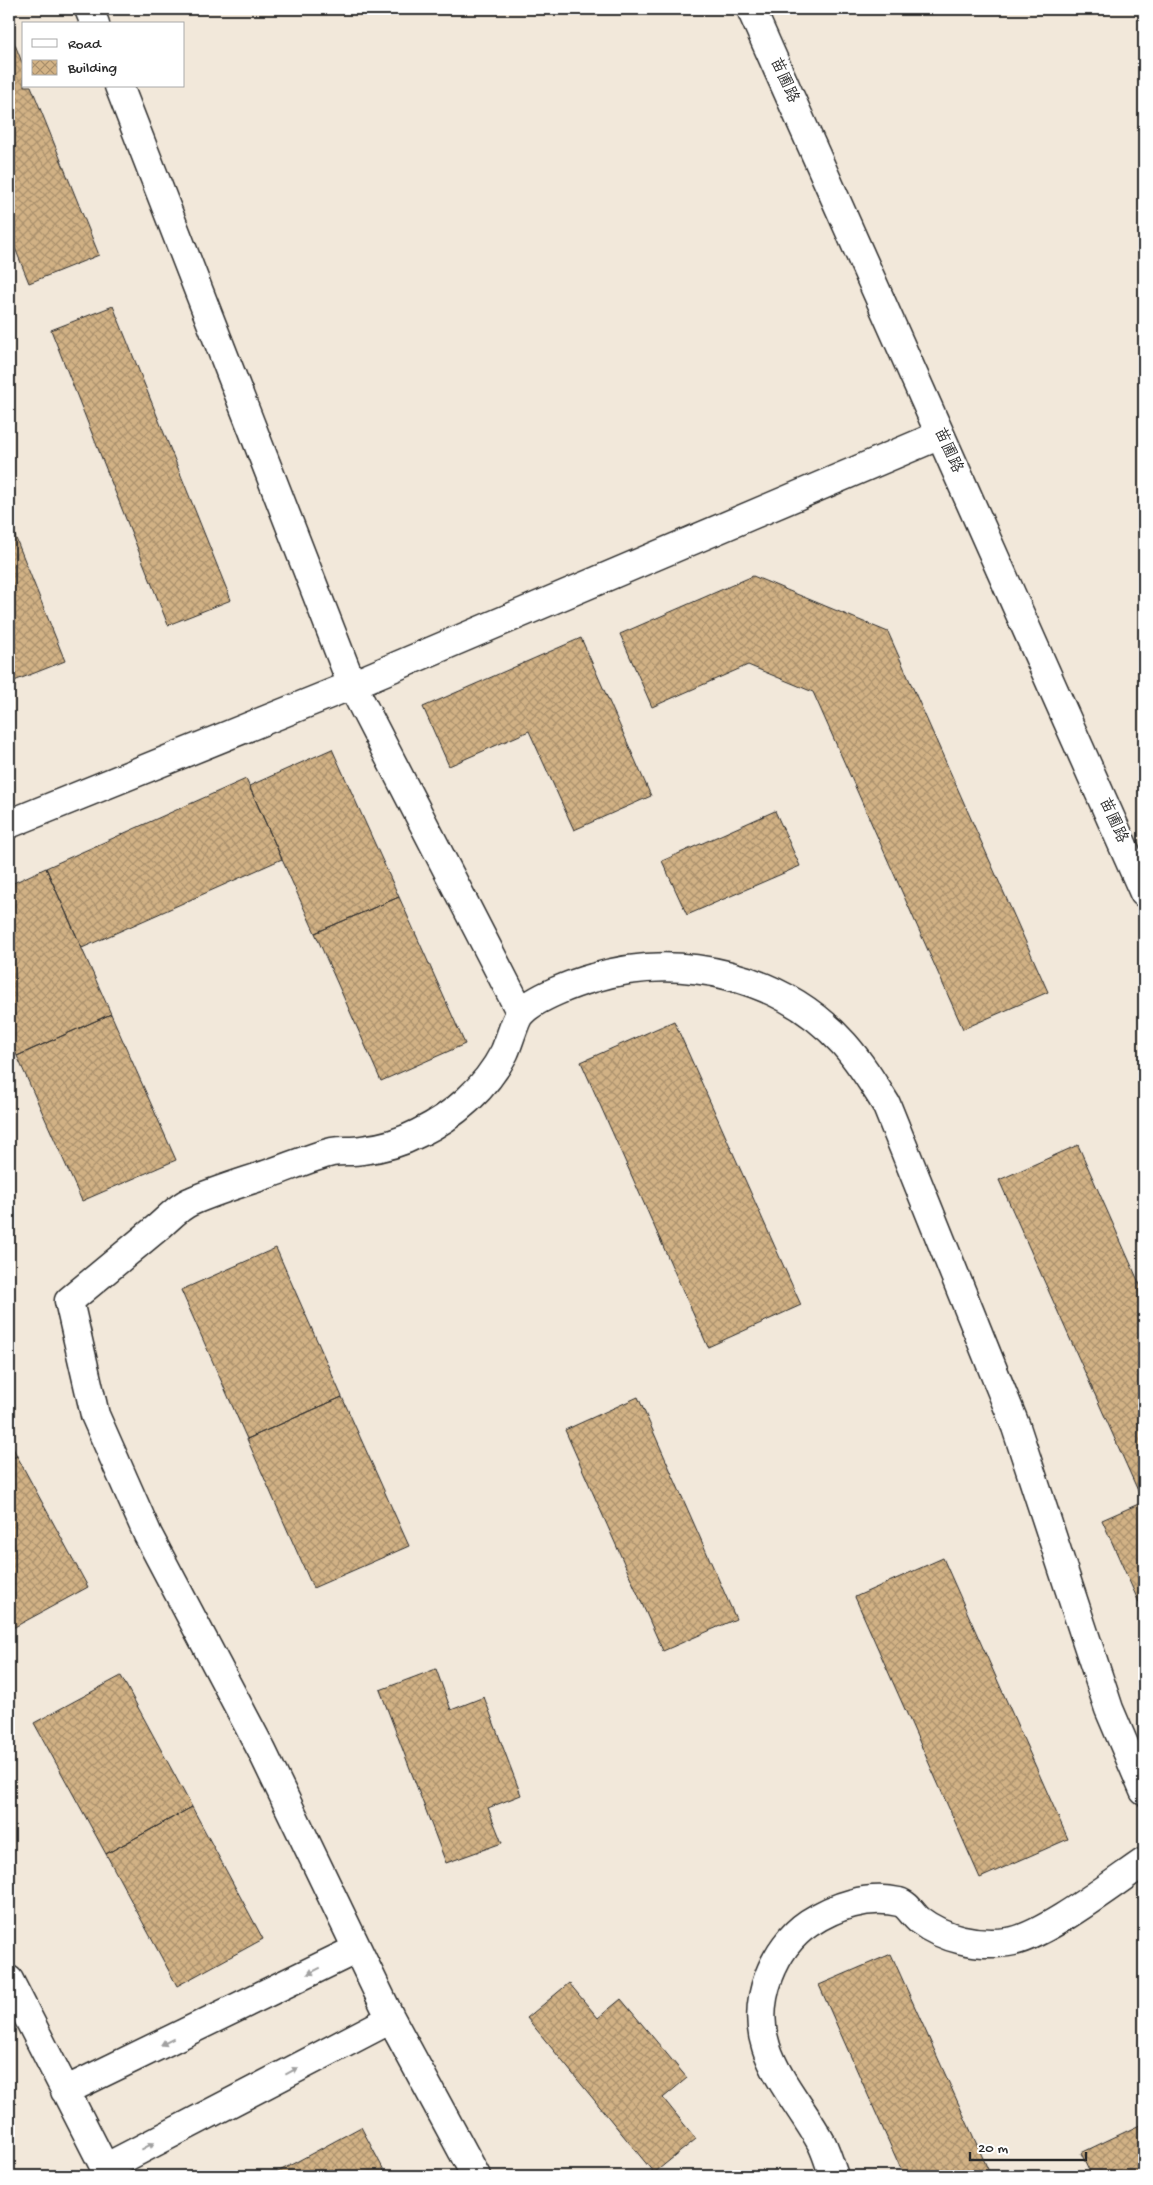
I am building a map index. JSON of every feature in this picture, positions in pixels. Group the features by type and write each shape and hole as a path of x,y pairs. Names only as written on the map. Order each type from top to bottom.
{"street":[{"path":"89,9 94,22"},
{"name":"苗圃路","path":"751,9 1144,893"},
{"path":"120,88 352,685 520,1013"},
{"path":"9,824 352,685 940,435"},
{"path":"476,2176 391,2019 262,1752 148,1535 95,1415 69,1301 189,1202 333,1152 362,1150 390,1144 417,1134 443,1120 465,1102 500,1060 520,1013 549,995 580,981 613,972 647,967 680,967 714,971 747,981 782,996 814,1017 842,1042 867,1072 886,1104 1016,1427 1109,1709 1144,1791"},
{"path":"834,2176 823,2146 769,2060 762,2037 761,2012 764,1988 773,1965 804,1926 826,1912 850,1904 876,1900 901,1902 926,1924 940,1933 964,1941 987,1944 1010,1942 1032,1936 1144,1862"},
{"path":"65,2091 357,1949"},
{"path":"9,1980 107,2172 391,2019"}],"building":[{"path":"9,30 22,62 22,88 32,88 99,255 29,283 9,233"},
{"path":"113,306 231,600 168,625 51,330"},
{"path":"9,521 65,661 9,683"},
{"path":"753,576 888,632 1048,992 963,1029 813,692 748,665 652,707 620,634"},
{"path":"581,638 651,796 574,830 529,731 449,766 423,707"},
{"path":"332,749 399,897 315,933 249,786"},
{"path":"246,779 282,859 82,948 46,868"},
{"path":"775,811 800,866 687,915 662,861"},
{"path":"46,868 111,1014 17,1056 9,1039 9,885"},
{"path":"399,897 465,1044 381,1081 315,933"},
{"path":"111,1014 176,1160 82,1201 17,1056"},
{"path":"674,1021 801,1305 708,1347 581,1062"},
{"path":"1078,1145 1144,1294 1144,1605 1141,1607 1102,1520 1143,1502 999,1180"},
{"path":"276,1248 342,1397 247,1439 181,1290"},
{"path":"342,1397 409,1546 313,1588 247,1439"},
{"path":"638,1397 736,1619 663,1651 565,1430"},
{"path":"9,1440 17,1456 9,1460"},
{"path":"17,1456 88,1587 9,1630 9,1460"},
{"path":"943,1558 1068,1839 980,1878 855,1597"},
{"path":"436,1669 451,1710 484,1697 521,1795 488,1808 502,1843 446,1863 380,1690"},
{"path":"121,1676 192,1807 106,1854 34,1723"},
{"path":"192,1807 263,1939 177,1986 106,1854"},
{"path":"891,1954 991,2176 904,2176 819,1985"},
{"path":"569,1983 598,2018 621,1999 687,2078 663,2098 696,2139 654,2173 527,2018"},
{"path":"1144,2123 1144,2176 1092,2176 1081,2153"},
{"path":"361,2127 387,2176 275,2176 274,2174"}]}
